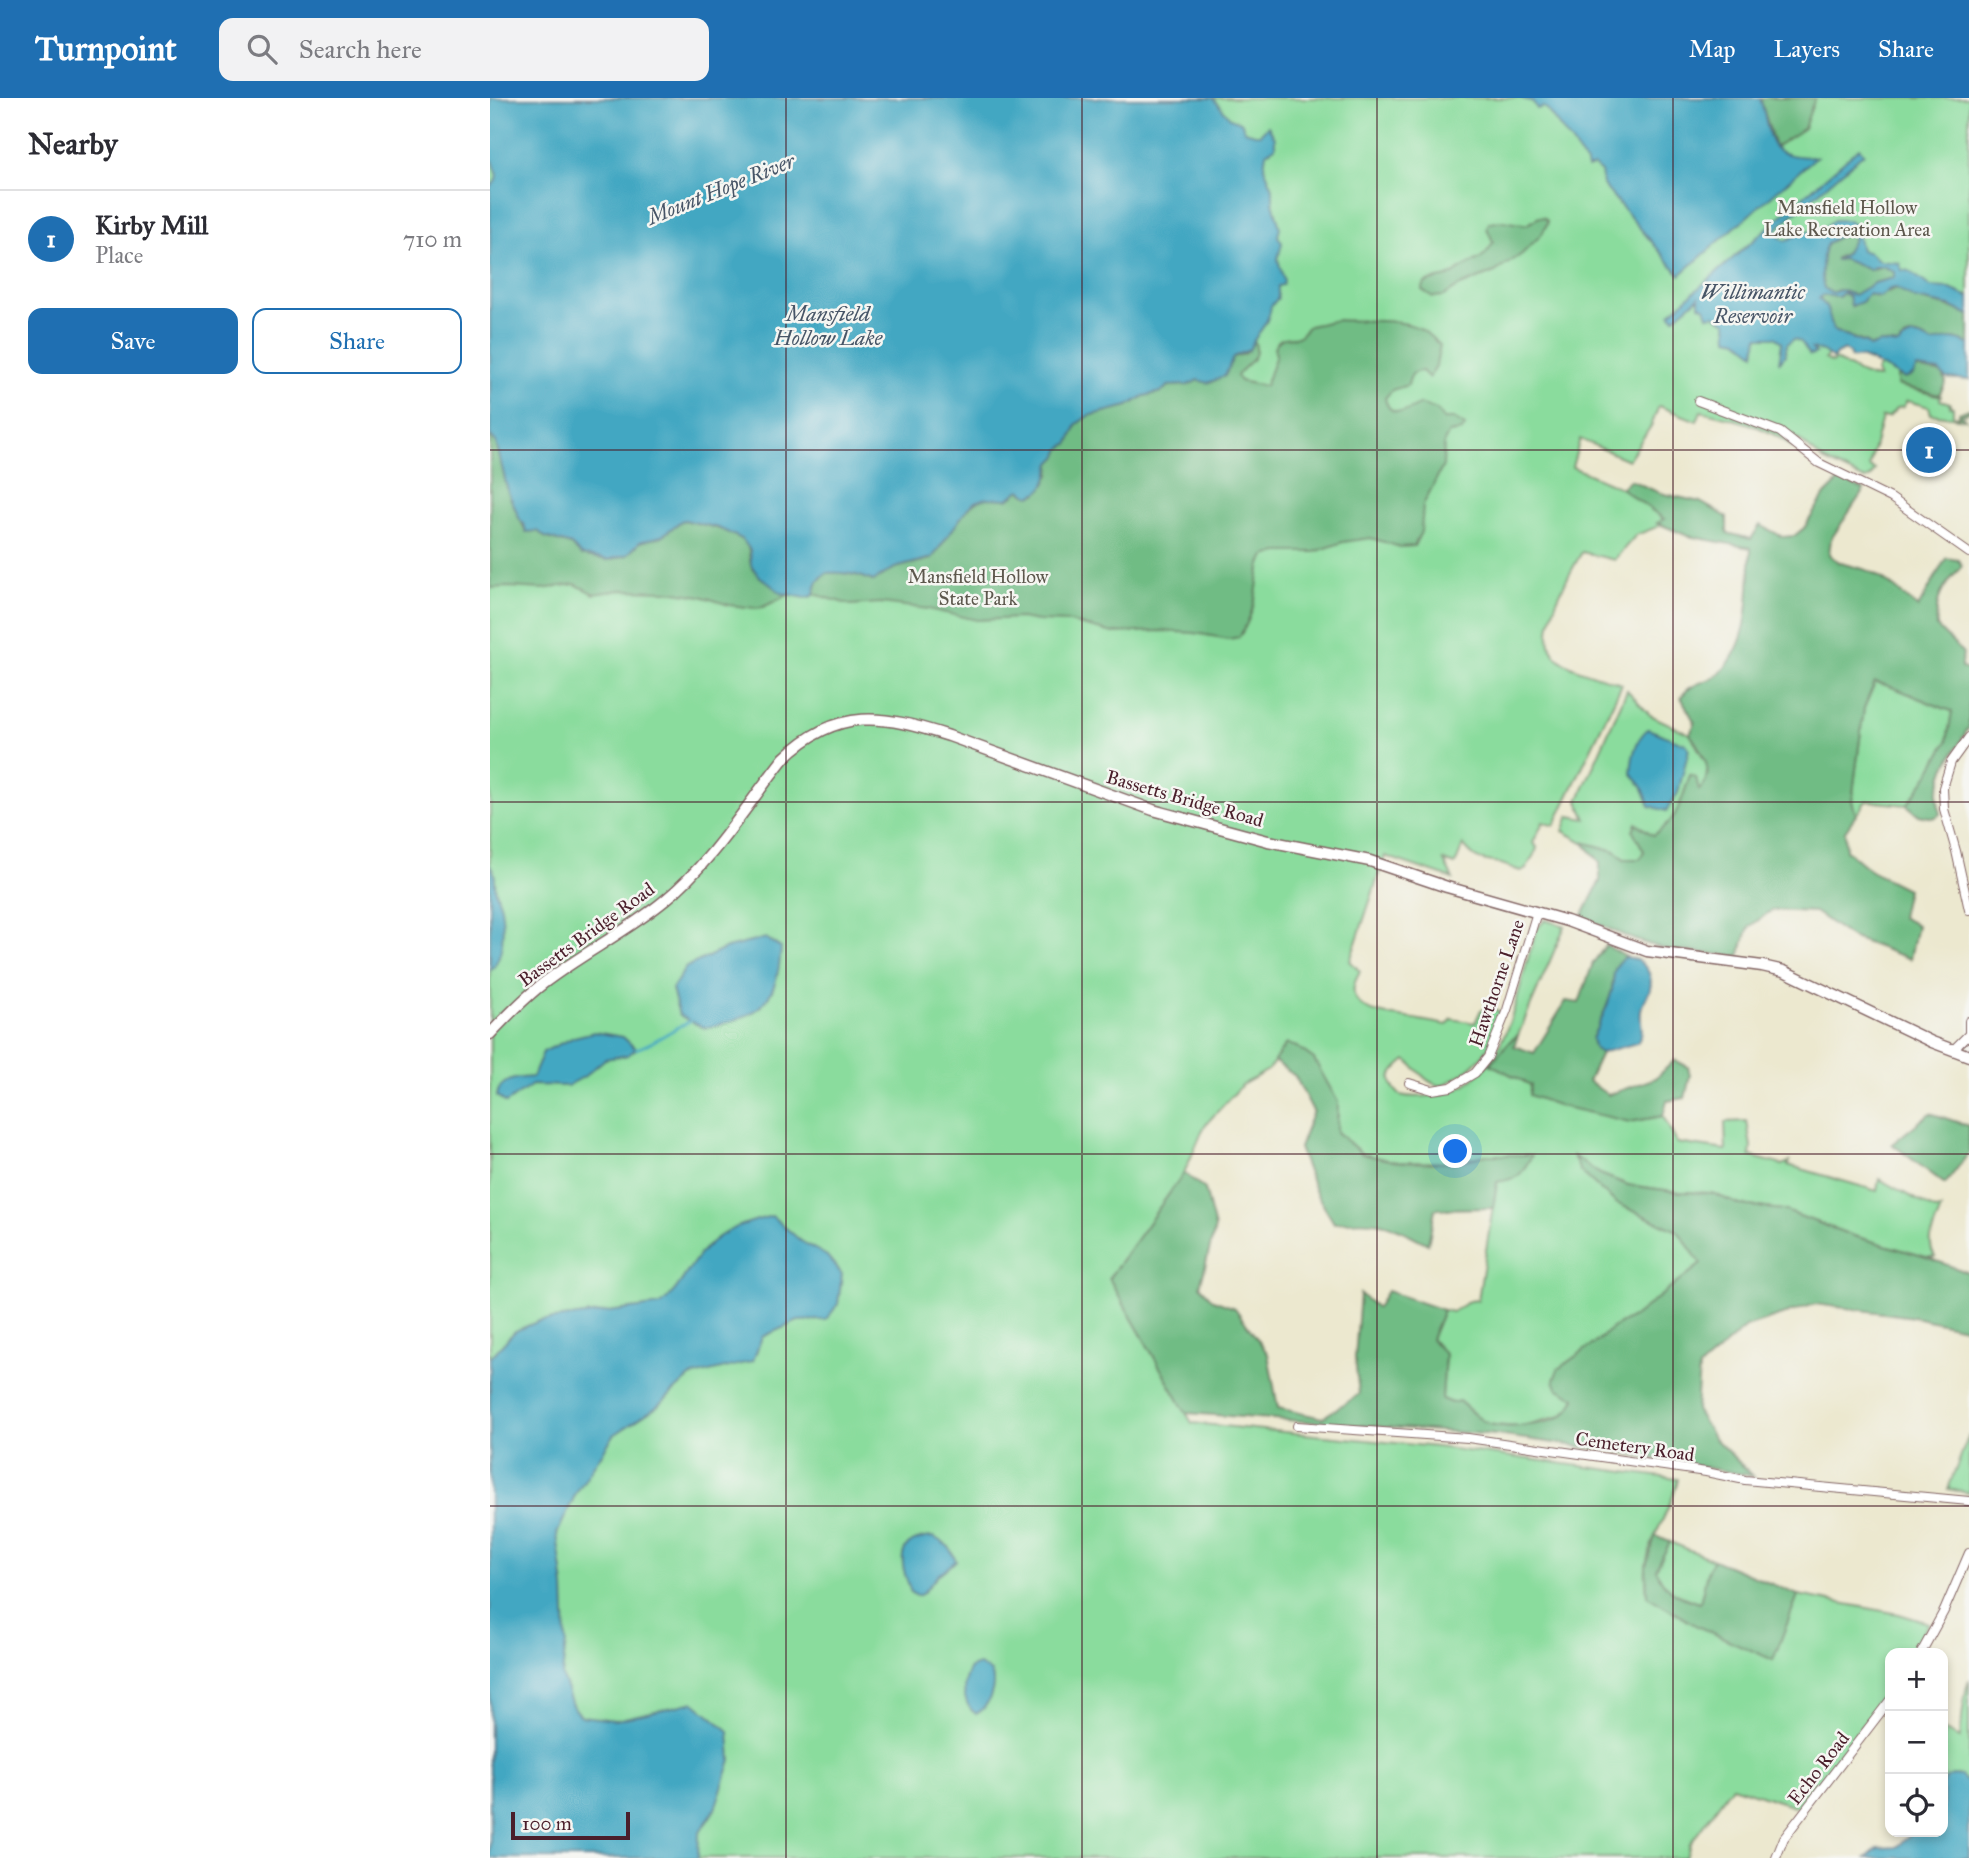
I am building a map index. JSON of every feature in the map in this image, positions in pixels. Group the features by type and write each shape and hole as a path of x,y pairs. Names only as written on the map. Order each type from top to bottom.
{"street":[{"path":"1698,401 1780,432 1816,461 1891,498 1969,552"},
{"name":"Bassetts Bridge Road","path":"490,1034 543,983 636,922 675,891 707,857 795,747 827,727 858,719 895,720 917,726 1153,810 1243,835 1370,861 1447,887 1536,912 1647,951 1762,965 1784,971 1969,1056"},
{"path":"1969,737 1951,762 1943,788 1944,809 1969,911"},
{"name":"Hawthorne Lane","path":"1409,1083 1432,1090 1451,1087 1475,1073 1488,1057 1507,1010 1536,912"},
{"path":"1952,1050 1968,1036 1969,1021"},
{"name":"Cemetery Road","path":"1297,1426 1468,1438 1745,1480 1910,1493 1969,1501"},
{"path":"1924,1648 1944,1611 1969,1553"},
{"name":"Echo Road","path":"1776,1858 1784,1838 1885,1707"}],"green space":[{"name":"Mansfield Hollow State Park","path":"490,98 1969,98 1969,380 1946,378 1939,371 1917,368 1913,375 1899,386 1941,396 1940,400 1953,407 1953,417 1969,409 1969,412 1961,415 1965,419 1931,414 1929,407 1907,401 1889,417 1882,417 1869,467 1875,470 1871,477 1865,480 1823,460 1798,439 1792,447 1761,428 1701,411 1697,421 1659,406 1651,426 1628,460 1580,439 1572,467 1621,488 1664,519 1658,524 1662,525 1636,535 1614,560 1582,552 1562,589 1551,619 1551,647 1557,657 1578,669 1622,684 1554,826 1543,822 1533,843 1537,847 1536,851 1526,869 1521,871 1479,859 1463,845 1455,865 1444,861 1453,879 1385,856 1350,961 1360,971 1354,985 1354,996 1359,1004 1379,1013 1447,1025 1452,1019 1475,1023 1481,1010 1494,1009 1500,1012 1494,1037 1488,1048 1473,1066 1453,1080 1441,1086 1435,1084 1406,1060 1391,1076 1392,1085 1400,1095 1438,1095 1463,1086 1482,1071 1497,1051 1508,1028 1538,927 1545,920 1565,926 1518,1035 1490,1064 1531,1085 1529,1094 1630,1122 1663,1116 1677,1143 1726,1150 1725,1122 1747,1121 1750,1156 1782,1165 1789,1162 1788,1165 1877,1191 1879,1179 1935,1210 1941,1209 1931,1239 1935,1257 1926,1257 1854,1236 1783,1210 1740,1205 1712,1193 1628,1185 1600,1174 1575,1157 1580,1171 1616,1203 1678,1231 1701,1264 1635,1316 1612,1328 1558,1369 1575,1398 1572,1406 1561,1416 1517,1427 1486,1424 1459,1401 1451,1403 1442,1398 1445,1354 1431,1339 1443,1310 1452,1312 1469,1301 1478,1300 1497,1182 1486,1155 1454,1163 1398,1162 1362,1154 1337,1132 1335,1124 1338,1116 1287,1045 1268,1070 1242,1085 1205,1125 1184,1173 1109,1278 1192,1423 1437,1447 1678,1479 1648,1557 1647,1596 1773,1660 1798,1595 1899,1614 1929,1623 1914,1648 1885,1648 1885,1694 1801,1808 1732,1786 1690,1844 1686,1858 490,1858","holes":["1844,350 1851,358 1863,358 1880,365 1876,372 1879,378 1862,374 1835,360 1832,363 1825,359 1828,355 1833,359"]},
{"path":"1760,98 1815,98 1804,128 1775,147"},
{"path":"1539,217 1548,222 1542,234 1522,254 1495,272 1458,287 1444,296 1433,297 1422,290 1425,283 1449,276 1484,255 1493,242 1487,228 1489,223 1503,221 1526,225"},
{"path":"1849,232 1854,240 1845,254 1836,258 1837,260 1843,259 1870,270 1883,266 1894,272 1894,278 1874,283 1854,295 1838,290 1831,293 1824,288 1822,265 1825,247"},
{"path":"1896,288 1915,298 1969,315 1969,344 1951,339 1932,343 1919,336 1912,336 1904,338 1898,345 1880,343 1869,347 1867,343 1834,331 1826,306 1819,299 1823,295 1839,297 1843,293 1849,296 1852,306 1863,301 1868,294 1877,297"},
{"path":"1337,320 1406,324 1424,331 1440,345 1436,366 1429,378 1422,371 1416,372 1408,385 1392,390 1385,398 1390,409 1394,411 1410,410 1420,404 1437,410 1443,419 1454,419 1465,426 1462,431 1449,433 1444,442 1443,466 1423,505 1421,532 1414,546 1400,547 1371,538 1343,542 1315,552 1279,552 1265,556 1252,611 1239,637 1229,639 1160,631 1113,633 1070,622 1021,618 977,620 928,609 881,603 851,605 814,594 818,581 826,573 850,574 873,581 895,568 931,559 963,514 978,501 989,498 1008,499 1020,490 1027,495 1036,494 1050,475 1051,463 1061,448 1069,443 1077,424 1088,416 1128,406 1144,396 1161,392 1168,386 1188,385 1198,380 1213,381 1227,372 1232,358 1248,351 1254,340 1255,356 1237,376 1240,381 1265,386 1276,355 1274,348 1279,341 1298,337 1309,326"},
{"path":"1915,368 1942,373 1946,382 1939,395 1897,385 1897,375 1905,379 1910,377"},
{"path":"490,435 496,442 509,495 526,532 538,531 545,537 571,545 581,555 608,560 627,555 640,542 662,536 685,520 723,530 743,540 748,546 753,569 768,582 790,594 755,608 668,591 621,590 594,594 575,584 542,589 490,588"},
{"path":"1630,480 1660,493 1700,502 1727,517 1727,533 1751,539 1760,525 1783,537 1794,536 1804,528 1825,495 1840,480 1864,490 1831,539 1829,554 1833,558 1876,575 1918,608 1946,558 1958,560 1962,566 1941,593 1936,617 1937,627 1963,653 1961,668 1969,670 1969,727 1943,775 1937,794 1940,814 1934,818 1919,815 1907,805 1926,779 1947,742 1952,711 1875,682 1864,708 1852,801 1856,815 1845,831 1846,850 1871,871 1907,889 1901,917 1917,925 1910,959 1851,937 1815,912 1772,910 1749,927 1739,956 1668,950 1635,940 1582,917 1600,881 1600,862 1583,842 1615,851 1624,859 1640,859 1644,851 1633,831 1636,823 1653,835 1674,816 1690,775 1696,777 1699,790 1705,784 1706,762 1690,734 1695,723 1681,697 1691,687 1717,676 1731,659 1744,630 1749,597 1751,548 1688,536 1657,523 1664,519 1621,488"},
{"path":"1875,682 1952,711 1947,742 1926,779 1907,805 1866,801 1856,815 1852,801 1864,708"},
{"path":"1627,690 1650,715 1690,734 1708,766 1705,785 1699,790 1690,775 1674,817 1662,830 1653,836 1646,830 1633,831 1644,851 1640,859 1624,859 1615,851 1583,842 1563,831 1569,816 1586,819 1578,801"},
{"path":"1606,945 1626,957 1617,965 1608,1002 1592,1039 1595,1049 1601,1053 1588,1081 1608,1095 1656,1078 1675,1060 1688,1067 1690,1076 1685,1098 1667,1101 1663,1116 1630,1122 1560,1106 1529,1095 1531,1085 1490,1064 1518,1035 1514,1046 1534,1053 1566,1001 1579,1003 1593,963"},
{"path":"1286,1044 1297,1047 1314,1059 1338,1102 1337,1132 1362,1154 1398,1162 1454,1163 1486,1155 1532,1155 1519,1175 1497,1182 1493,1208 1435,1209 1428,1244 1384,1224 1363,1221 1334,1223 1316,1193 1299,1148 1313,1111 1295,1076 1274,1061"},
{"path":"1930,1113 1969,1126 1969,1153 1945,1184 1892,1144"},
{"path":"1573,1156 1600,1174 1628,1185 1712,1193 1740,1205 1783,1210 1969,1273 1969,1329 1914,1317 1815,1304 1746,1327 1699,1368 1696,1410 1713,1437 1753,1476 1612,1451 1497,1435 1186,1413 1109,1278 1184,1173 1205,1189 1215,1228 1200,1286 1213,1300 1235,1308 1268,1354 1278,1408 1322,1418 1359,1394 1355,1358 1360,1294 1377,1308 1387,1291 1443,1310 1431,1339 1445,1354 1442,1399 1451,1403 1459,1401 1478,1418 1492,1425 1524,1426 1545,1422 1564,1414 1575,1398 1557,1388 1554,1380 1558,1369 1612,1328 1635,1316 1701,1264 1678,1231 1616,1203 1580,1171"},
{"path":"1969,1435 1969,1493 1948,1489"},
{"path":"1655,1536 1670,1542 1656,1569 1659,1577 1668,1588 1685,1598 1700,1603 1708,1569 1714,1560 1798,1595 1773,1660 1697,1626 1647,1596 1646,1566"},
{"path":"1670,1542 1714,1560 1708,1570 1700,1603 1673,1592 1659,1576 1656,1569"},
{"path":"1969,1681 1969,1784 1958,1775 1948,1779 1948,1732 1960,1738"}],"water":[{"name":"Mansfield Hollow Lake","path":"490,98 1213,98 1230,118 1241,122 1245,131 1260,134 1268,126 1275,138 1275,147 1266,153 1264,167 1273,188 1273,202 1280,228 1278,236 1282,243 1278,259 1284,281 1283,285 1278,286 1278,298 1271,306 1268,318 1249,350 1233,357 1225,376 1208,383 1198,380 1188,385 1168,386 1161,392 1144,396 1128,406 1088,416 1077,424 1069,443 1061,448 1051,463 1046,483 1040,491 1030,496 1020,490 1008,499 987,498 975,502 932,558 895,568 873,581 850,574 826,573 818,581 813,596 805,598 781,593 758,575 751,565 750,550 742,539 718,528 685,520 662,536 640,542 627,555 608,560 581,555 571,545 545,537 538,531 526,532 508,492 496,442 490,435 490,186 497,176 490,155"},
{"path":"1520,98 1760,98 1769,136 1778,150 1786,154 1816,157 1680,275 1603,185 1601,172 1594,166 1587,168 1585,161 1547,110 1543,107 1537,109 1533,102"},
{"name":"Willimantic Reservoir","path":"1859,148 1864,153 1775,230 1776,234 1785,241 1801,233 1822,229 1834,220 1846,220 1855,225 1861,250 1880,261 1899,263 1902,270 1909,271 1931,287 1948,288 1969,297 1969,315 1950,306 1915,299 1896,288 1880,297 1868,294 1862,302 1851,306 1849,296 1843,293 1838,297 1823,295 1819,299 1826,306 1834,331 1866,343 1869,347 1880,343 1898,345 1915,336 1932,343 1950,339 1969,344 1969,380 1946,378 1939,371 1917,368 1913,375 1905,379 1863,358 1851,358 1844,350 1833,359 1823,351 1812,349 1816,353 1810,355 1801,342 1794,339 1787,344 1785,355 1779,363 1782,342 1775,337 1758,337 1755,353 1738,340 1728,338 1727,322 1714,315 1708,316 1705,307 1699,305 1699,297 1674,318 1670,313","holes":["1849,232 1854,238 1845,254 1835,260 1843,259 1870,270 1879,266 1885,267 1894,272 1894,278 1874,283 1854,295 1841,290 1831,293 1824,288 1822,278 1826,247 1828,243"]},
{"path":"1648,729 1686,744 1689,749 1678,793 1666,811 1650,806 1642,786 1631,773 1638,743"},
{"path":"490,865 501,907 503,932 501,950 490,971"},
{"path":"766,938 781,948 775,984 761,1006 738,1019 704,1028 679,1015 672,989 686,967 727,948"},
{"path":"1626,957 1637,960 1646,967 1650,977 1650,989 1641,1008 1641,1035 1637,1043 1601,1053 1595,1049 1592,1039 1612,991 1615,969"},
{"path":"594,1032 623,1037 636,1049 628,1055 605,1059 585,1076 567,1086 532,1085 506,1103 497,1096 505,1082 533,1077 543,1052 574,1037"},
{"path":"772,1216 801,1241 827,1256 842,1274 838,1304 826,1320 798,1321 762,1337 753,1361 690,1377 657,1407 614,1435 576,1493 557,1534 564,1586 566,1642 562,1676 572,1705 581,1716 616,1720 694,1702 729,1731 731,1760 715,1809 699,1834 698,1858 490,1858 490,1358 515,1331 539,1321 661,1305 710,1244 738,1226"},
{"path":"934,1537 949,1547 956,1561 917,1596 911,1593 904,1572 903,1555 911,1543"},
{"path":"979,1665 991,1672 993,1683 988,1702 976,1714 968,1705 964,1686 970,1668"},
{"path":"1961,1776 1969,1784 1969,1858 1866,1858 1878,1848 1896,1847 1908,1837 1948,1837 1948,1777"}],"waterway":[{"path":"636,1049 691,1021"}],"place":[{"name":"Kirby Mill","path":"1929,450"}],"water label":[{"name":"Mount Hope River","path":"721,189"}],"park label":[{"name":"Mansfield Hollow Lake Recreation Area","path":"1847,218"}]}
